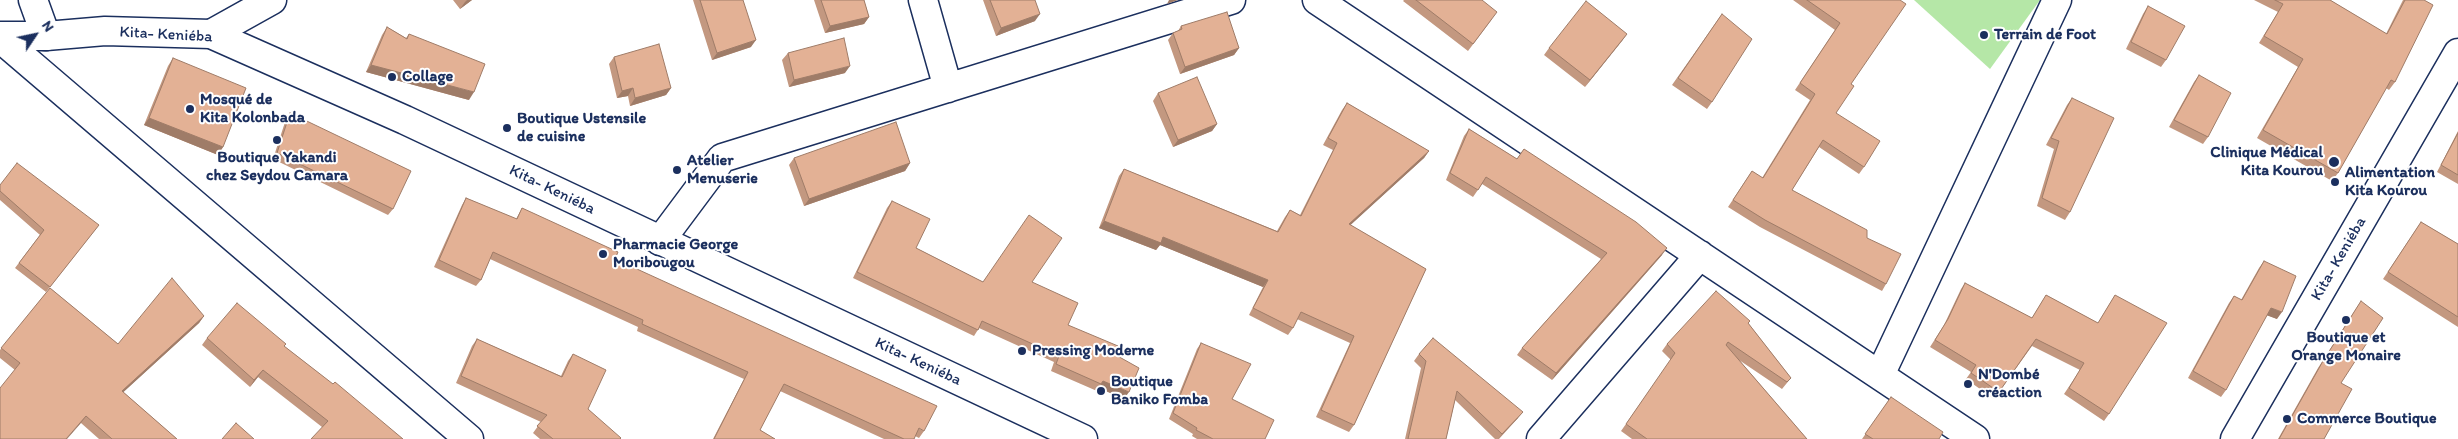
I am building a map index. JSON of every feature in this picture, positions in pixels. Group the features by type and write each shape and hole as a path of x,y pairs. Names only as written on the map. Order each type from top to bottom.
{"street":[{"path":"33,0 46,36"},
{"path":"212,34 272,0"},
{"path":"923,0 948,88"},
{"path":"660,241 722,158 1231,0"},
{"path":"1317,0 1976,439"},
{"path":"1880,375 2057,0"},
{"name":"Kita- Keniéba","path":"0,37 46,36 105,31 212,34 405,120 1083,439"},
{"path":"0,37 469,439"},
{"name":"Kita- Keniéba","path":"2235,439 2458,53"},
{"path":"1541,439 1700,255"}],"green space":[{"name":"Terrain de Foot","path":"1914,0 2040,0 1990,69"}],"building":[{"path":"700,0 743,0 756,40 717,53"},
{"path":"821,0 864,0 869,17 830,26"},
{"path":"990,0 1035,0 1040,14 1001,28"},
{"path":"1416,0 1482,0 1497,12 1473,44"},
{"path":"1807,0 1900,0 1906,4 1851,84 1854,86 1836,113 1880,141 1864,167 1823,140 1792,190 1867,230 1867,238 1901,254 1886,284 1765,220 1733,200 1752,171 1763,178 1815,94 1800,83 1840,23"},
{"path":"2275,0 2330,0 2387,34 2405,0 2424,0 2433,5 2395,82 2391,80 2338,173 2263,130 2303,59 2264,36 2283,4"},
{"path":"1586,1 1627,34 1590,80 1549,48"},
{"path":"2148,6 2185,26 2166,60 2131,42"},
{"path":"1227,12 1239,48 1185,67 1173,33 1182,29 1181,26"},
{"path":"1722,14 1752,39 1712,102 1678,78"},
{"path":"387,27 407,39 409,34 485,64 474,92 371,65"},
{"path":"844,38 850,66 794,80 788,53"},
{"path":"659,44 671,88 635,98 633,88 622,91 614,57"},
{"path":"173,58 246,88 223,147 149,118"},
{"path":"2199,75 2231,93 2208,137 2174,120"},
{"path":"1197,77 1217,124 1178,140 1158,93"},
{"path":"2072,98 2114,118 2070,212 2042,198 2059,141 2051,138"},
{"path":"1347,103 1429,151 1349,224 1426,269 1354,425 1321,410 1354,336 1301,312 1293,328 1253,308 1268,280 1163,237 1161,243 1104,221 1124,169 1278,232 1290,210 1301,216 1337,143 1328,138"},
{"path":"290,113 411,171 393,209 277,153"},
{"path":"896,122 910,163 809,199 794,158"},
{"path":"1469,129 1517,159 1524,149 1636,222 1667,248 1556,373 1522,348 1607,253 1486,177 1478,190 1450,173"},
{"path":"2458,133 2458,175 2441,165"},
{"path":"17,163 99,225 50,287 19,263 44,230 0,191 0,185"},
{"path":"466,198 517,219 522,208 618,252 615,259 937,406 924,431 919,428 914,439 904,439 784,384 760,430 775,439 714,439 748,372 642,324 643,320 493,252 481,280 439,260"},
{"path":"892,201 930,219 916,248 983,282 1029,215 1062,238 1032,282 1078,303 1068,325 1118,346 1114,354 1139,368 1129,392 1103,381 1101,384 1056,364 1059,356 982,321 978,330 857,272"},
{"path":"2421,222 2458,244 2458,317 2388,272"},
{"path":"2264,261 2296,276 2282,312 2271,308 2226,390 2193,371 2234,296 2242,300"},
{"path":"172,278 204,316 122,391 177,439 112,439 86,416 66,439 0,439 0,388 20,363 1,348 50,288 118,344"},
{"path":"1965,283 2032,318 2046,295 2098,323 2115,295 2167,323 2109,414 2069,388 2084,363 2036,339 1999,392 1971,373 1976,365 1935,340 1948,319"},
{"path":"1716,291 1750,321 1748,323 1791,378 1787,382 1728,342 1726,345 1807,439 1647,439 1626,424 1675,353 1667,344"},
{"path":"2361,301 2383,318 2341,383 2352,389 2324,439 2279,439 2323,361"},
{"path":"237,303 286,344 284,346 333,384 335,382 403,439 311,439 328,421 263,370 254,380 207,338"},
{"path":"1433,338 1523,412 1502,434 1457,391 1446,439 1408,439 1426,361 1419,354"},
{"path":"477,339 562,377 573,354 606,370 588,409 621,438 553,439 537,426 547,415 461,376"},
{"path":"1201,343 1251,364 1232,399 1274,420 1265,439 1213,439 1196,430 1197,428 1173,413"},
{"path":"1891,397 1943,432 1939,439 1873,439 1865,434"},
{"path":"236,423 254,439 222,439"}],"place":[{"name":"Terrain de Foot","path":"1984,35"},
{"name":"Collage","path":"392,77"},
{"name":"Mosqué de Kita Kolonbada","path":"190,109"},
{"name":"Boutique Ustensile de cuisine","path":"507,128"},
{"name":"Boutique Yakandi chez Seydou Camara","path":"277,140"},
{"name":"Clinique Médical Kita Kourou","path":"2334,162"},
{"name":"Atelier Menuserie","path":"677,170"},
{"name":"Alimentation Kita Kourou","path":"2335,182"},
{"name":"Pharmacie George Moribougou","path":"603,254"},
{"name":"Boutique et Orange Monaire","path":"2346,320"},
{"name":"Pressing Moderne","path":"1022,351"},
{"name":"N'Dombé créaction","path":"1968,384"},
{"name":"Boutique Baniko Fomba","path":"1101,391"},
{"name":"Commerce Boutique","path":"2287,419"}]}
